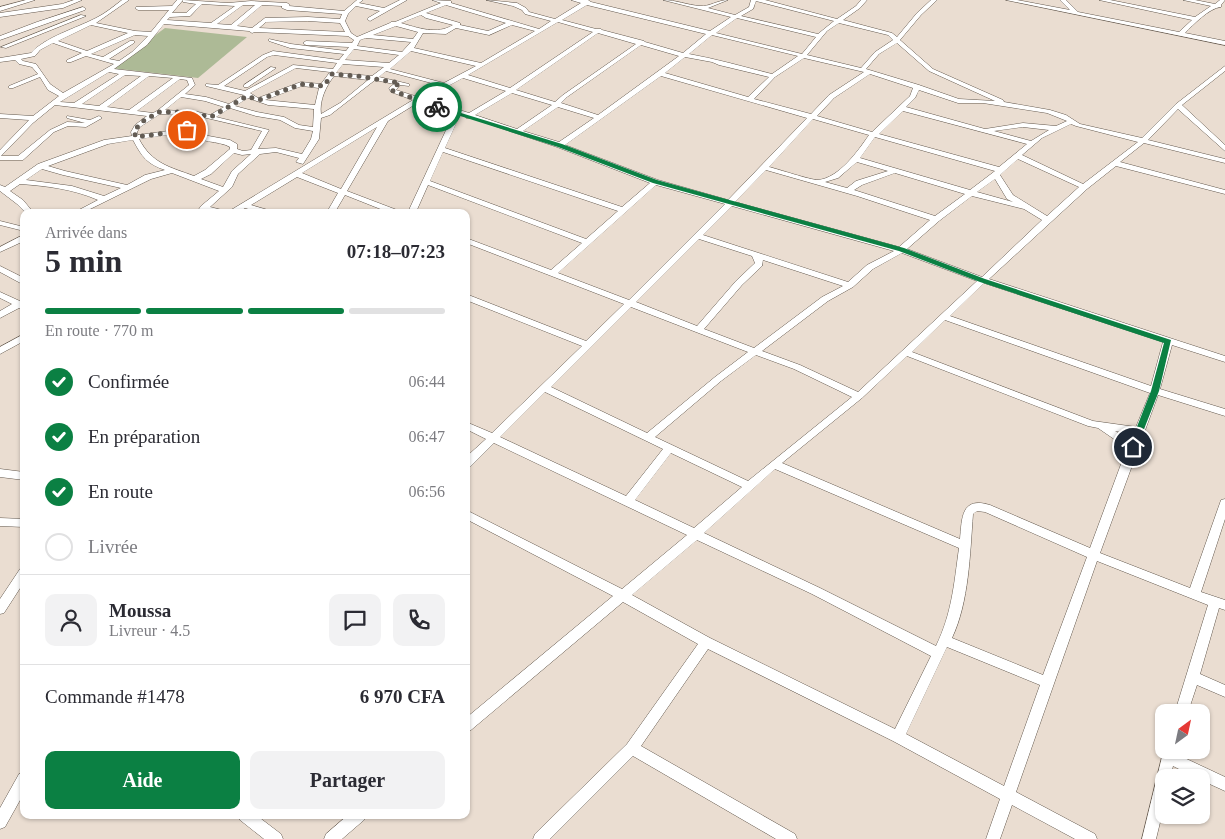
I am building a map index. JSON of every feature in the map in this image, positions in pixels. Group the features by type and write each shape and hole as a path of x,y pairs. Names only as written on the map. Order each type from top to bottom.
{"street":[{"path":"0,9 32,0"},
{"path":"0,60 34,55 38,49 106,15 126,0"},
{"path":"370,20 404,0"},
{"path":"435,0 449,2 540,31"},
{"path":"490,0 517,5 524,8 527,13 599,30 684,55 714,60 727,66 773,76"},
{"path":"574,0 865,71 961,101 983,101 1048,111 1064,116 1078,125 1225,161"},
{"path":"666,0 819,36"},
{"path":"703,8 725,0"},
{"path":"560,146 660,74 710,34 751,8 756,0 884,31 890,34 931,70 1008,105"},
{"path":"748,100 773,76 802,56 819,36 864,0"},
{"path":"470,460 588,346 766,168 834,95 852,85 865,71 877,53 897,40 913,20 934,0"},
{"path":"1009,0 1225,43"},
{"path":"1063,0 1077,15"},
{"path":"1102,0 1196,18"},
{"path":"1186,0 1225,7"},
{"path":"1181,34 1196,18 1218,6 1224,0"},
{"path":"138,8 181,3 232,5 270,1 285,5 284,7 300,9 352,6"},
{"path":"0,16 76,2 89,23 135,33 153,34"},
{"path":"299,172 298,167 302,156 314,143 317,129 317,106 324,86 353,46 365,36 449,2"},
{"path":"240,209 417,100 463,76 588,2"},
{"path":"0,154 32,118 63,96 137,50 181,3"},
{"path":"231,28 261,3"},
{"path":"267,20 285,5 293,3 385,10"},
{"path":"198,4 224,9"},
{"path":"169,15 187,15 198,4"},
{"path":"212,25 241,4"},
{"path":"300,9 307,4"},
{"path":"202,24 232,5"},
{"path":"342,21 352,6"},
{"path":"0,38 39,22 83,12"},
{"path":"9,59 2,46 83,12"},
{"path":"421,13 428,17 457,22 456,26"},
{"path":"393,24 421,31 446,32 456,26 478,25 492,17"},
{"path":"252,30 261,22 267,20 308,19 342,21"},
{"path":"342,21 353,46"},
{"path":"163,22 252,30 349,34"},
{"path":"478,25 489,33 511,23"},
{"path":"468,117 513,90 533,74 599,30"},
{"path":"318,116 329,113 410,50 421,31"},
{"path":"69,61 135,33"},
{"path":"365,36 416,41"},
{"path":"271,40 290,46 353,46"},
{"path":"52,41 86,54 118,63"},
{"path":"104,59 132,42"},
{"path":"517,132 552,109 565,96 642,42"},
{"path":"303,43 353,46 403,54"},
{"path":"280,53 290,46"},
{"path":"410,50 482,65"},
{"path":"219,87 265,56 280,53 387,67 445,86"},
{"path":"17,58 21,63 34,65 45,84 53,92 63,96"},
{"path":"244,93 295,66 403,84 392,88 393,91 560,146 655,182 901,250 983,280 1168,342 1225,359"},
{"path":"211,117 228,106 273,68"},
{"path":"470,723 697,533 774,464 859,396 1047,220 1084,187 1143,141 1178,105 1225,68"},
{"path":"107,70 123,74 148,74 190,79 192,85 137,126 134,130 136,137 148,159 172,172 224,190"},
{"path":"76,106 123,74"},
{"path":"100,109 148,74"},
{"path":"660,74 998,172 1010,197 1047,220"},
{"path":"11,87 40,75"},
{"path":"110,110 158,75"},
{"path":"463,76 600,117"},
{"path":"131,112 179,77"},
{"path":"259,100 301,84 324,86"},
{"path":"208,85 244,93 259,100 297,106 317,106"},
{"path":"816,182 835,176 856,159 873,135 912,97 917,86"},
{"path":"179,95 200,98 256,114 283,118 298,127 317,129"},
{"path":"184,112 200,98"},
{"path":"54,103 131,112 184,112 266,130 256,152 235,173 224,190 204,209"},
{"path":"1178,105 1225,149"},
{"path":"283,118 297,106"},
{"path":"901,108 1033,144"},
{"path":"413,209 457,113"},
{"path":"0,116 32,118"},
{"path":"69,117 91,122"},
{"path":"0,166 22,156 49,134 62,127 69,124 84,126 99,118"},
{"path":"333,209 386,119"},
{"path":"648,437 718,379 825,299 850,284 870,267 901,250 936,219 1033,144 1055,128 1071,121"},
{"path":"987,130 1023,125 1055,128"},
{"path":"27,209 3,189 41,166 107,142 191,130 198,137 230,144 234,146 234,150"},
{"path":"440,149 623,210"},
{"path":"195,179 208,172 234,150 256,152 276,150 302,156"},
{"path":"1018,156 1084,187"},
{"path":"0,158 16,159"},
{"path":"856,159 1012,205 1025,207"},
{"path":"1114,163 1225,192"},
{"path":"41,166 126,187"},
{"path":"766,168 848,190 936,219"},
{"path":"848,190 859,182 894,171"},
{"path":"85,209 148,177 172,172"},
{"path":"299,172 386,209"},
{"path":"71,189 70,186 79,176"},
{"path":"17,182 52,183 103,199"},
{"path":"426,182 587,242"},
{"path":"552,274 655,182"},
{"path":"246,206 256,209"},
{"path":"0,223 20,228"},
{"path":"698,236 850,284"},
{"path":"0,250 4,243 20,239"},
{"path":"470,242 804,370 859,396"},
{"path":"698,330 739,283 759,264 759,260 754,254"},
{"path":"0,269 20,280"},
{"path":"0,295 20,304"},
{"path":"470,299 588,346"},
{"path":"0,315 20,306"},
{"path":"944,317 1225,414"},
{"path":"0,351 20,339"},
{"path":"993,839 1046,682 1155,391 1168,342"},
{"path":"907,353 1100,426 1133,447"},
{"path":"544,388 750,486"},
{"path":"1100,426 1139,430"},
{"path":"470,427 697,533 937,653"},
{"path":"628,501 670,448"},
{"path":"774,464 965,546"},
{"path":"0,473 20,476"},
{"path":"1194,595 1225,503"},
{"path":"898,737 937,653 945,641 957,606 968,514 971,509 977,507 986,508 1094,555 1220,604 1192,677 1184,704"},
{"path":"470,516 622,595 706,642 898,737 1090,839"},
{"path":"0,522 20,523"},
{"path":"0,609 20,578"},
{"path":"945,641 1046,682"},
{"path":"540,839 632,748 706,642"},
{"path":"1192,677 1225,691"},
{"path":"632,748 790,839"},
{"path":"1149,839 1168,759"},
{"path":"1180,759 1225,784"},
{"path":"0,822 20,786"},
{"path":"250,819 276,839"},
{"path":"331,839 354,819"}],"green space":[{"path":"165,28 247,37 198,78 111,68"}],"way so far":[{"path":"187,130 136,137 134,132 140,123 159,112 187,112 211,117 247,96 259,100 301,84 324,86 332,74 400,83 392,88 392,90 437,107"}],"route":[{"path":"437,107 560,146 655,182 901,250 983,280 1168,342 1155,391 1133,447"}]}
